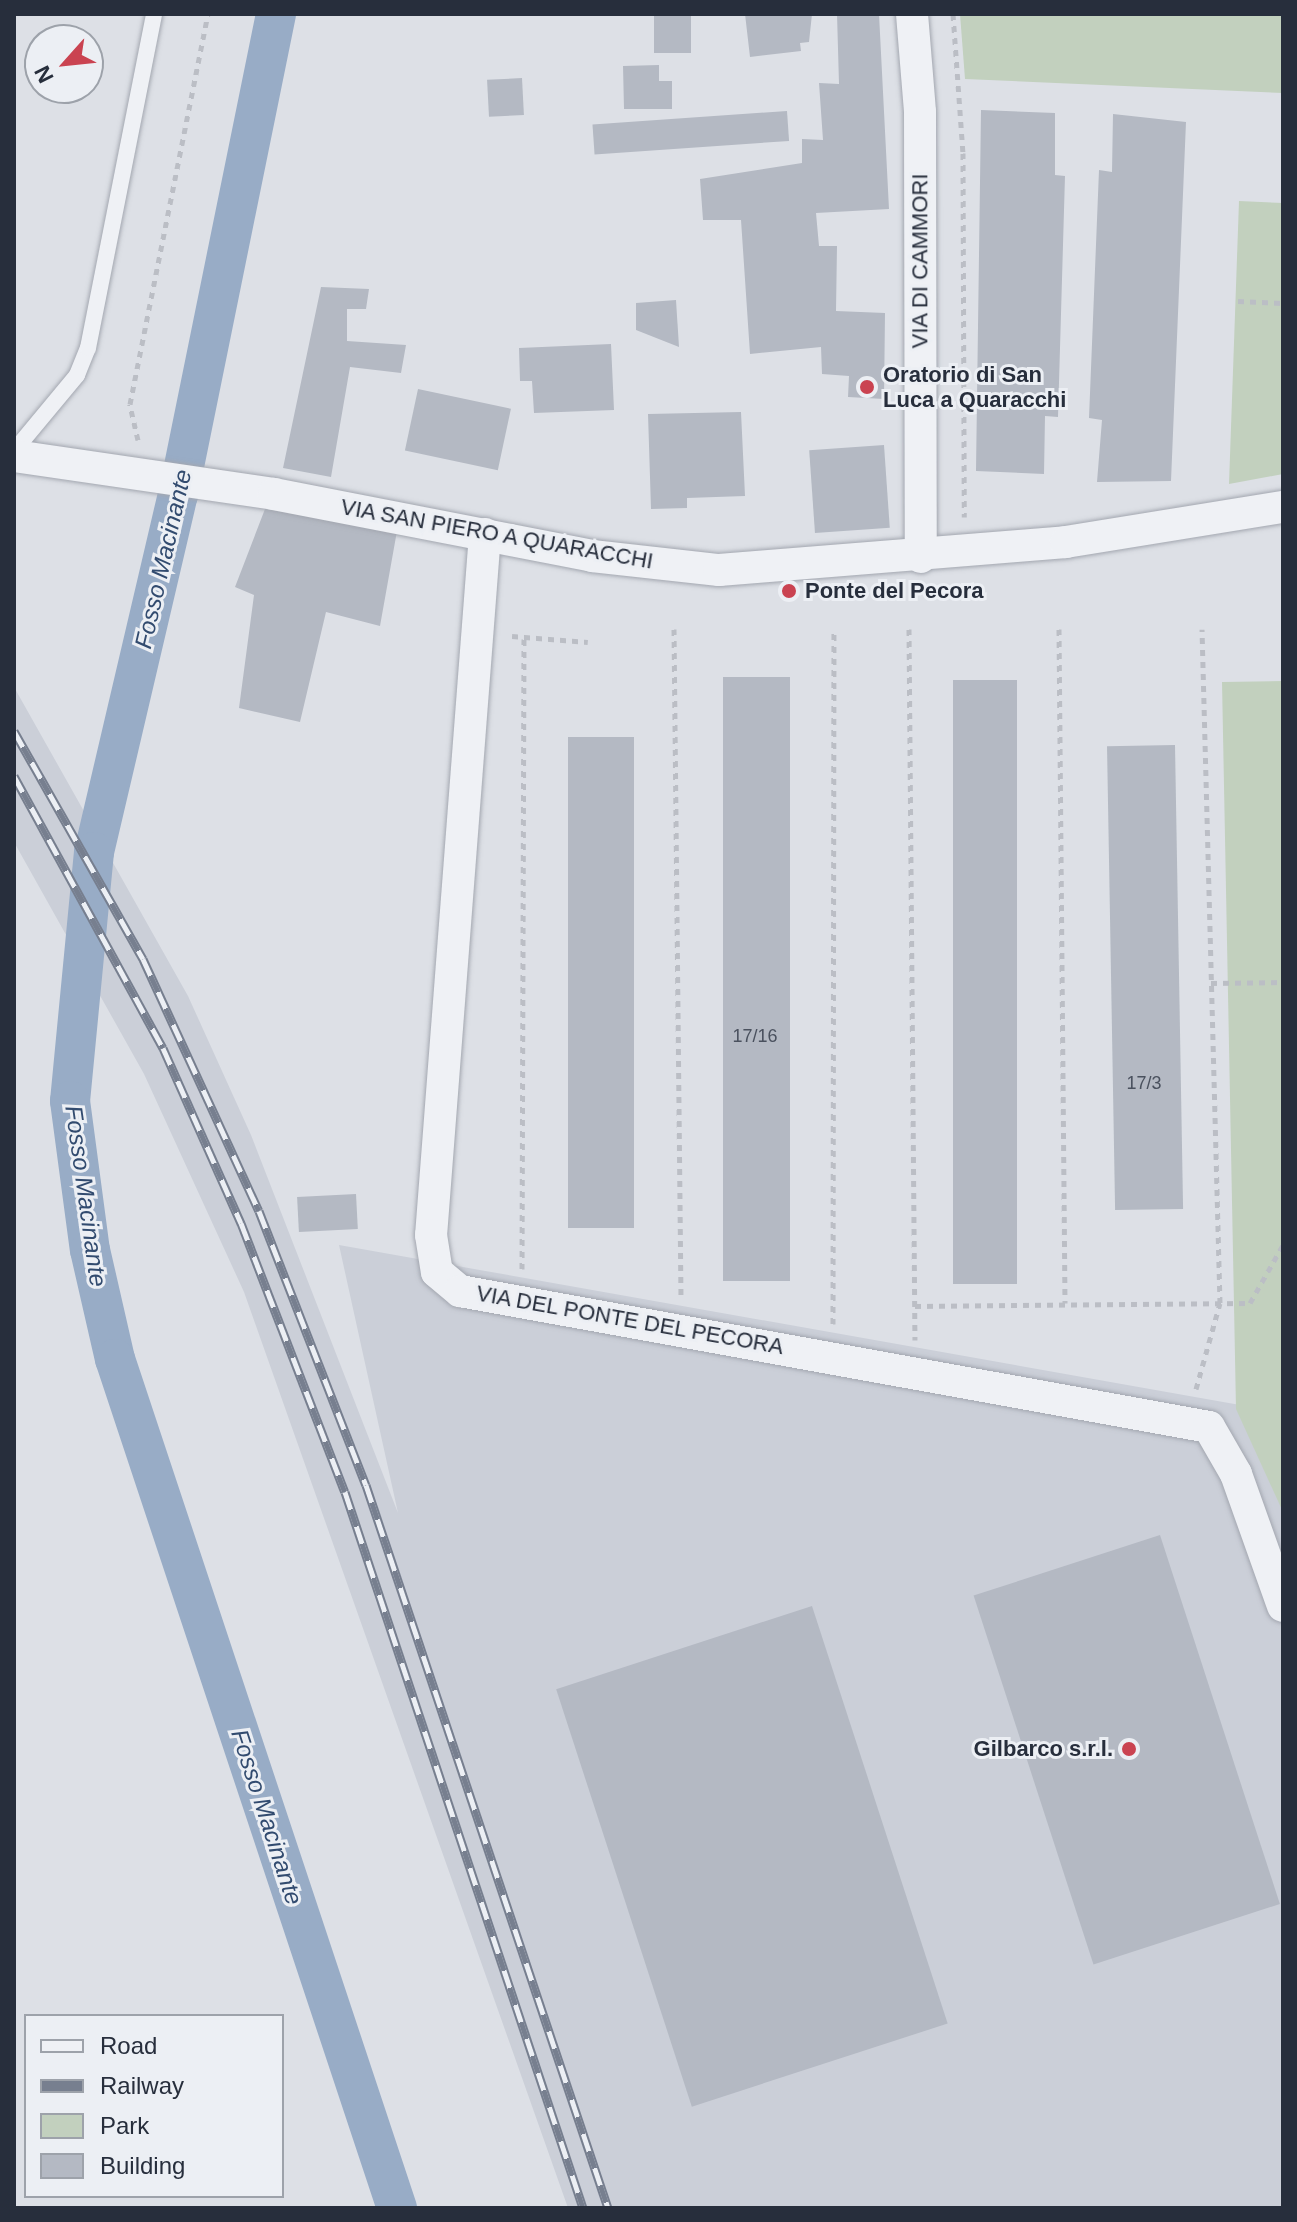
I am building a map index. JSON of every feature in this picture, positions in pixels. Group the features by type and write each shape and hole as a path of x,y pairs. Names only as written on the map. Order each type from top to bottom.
{"street":[{"name":"VIA DI CAMMORI","path":"912,14 920,112 921,557"},
{"name":"VIA SAN PIERO A QUARACCHI","path":"14,454 58,464 274,494 485,534 719,570 921,557 1159,531 1283,507"},
{"name":"VIA DEL PONTE DEL PECORA","path":"485,534 431,1235 437,1272 449,1286 1163,1415 1209,1427 1222,1441 1283,1606"}],"lane":[{"path":"14,454 77,375 88,348 154,14"}],"path":[{"path":"145,475 130,404 208,14"},
{"path":"953,14 963,153 964,528"},
{"path":"1238,301 1283,303"},
{"path":"674,629 681,1302"},
{"path":"832,1329 834,629"},
{"path":"909,629 915,1344"},
{"path":"1059,629 1065,1303"},
{"path":"1195,1394 1220,1303 1202,629"},
{"path":"479,630 524,639 588,642"},
{"path":"522,1274 524,639"},
{"path":"1211,983 1283,982"},
{"path":"915,1306 1250,1303 1283,1245"}],"shaded area":[{"path":"14,687 188,996 251,1135 398,1513 339,1245 1240,1405 1283,1422 1283,2208 568,2208 244,1292 144,1074 14,842"}],"green space":[{"path":"960,14 1283,14 1283,93 965,79"},
{"path":"1239,201 1283,203 1283,474 1229,484"},
{"path":"1283,681 1283,1512 1236,1409 1222,682"}],"building":[{"path":"654,14 691,14 691,53 654,53"},
{"path":"745,14 812,14 809,42 800,43 801,51 750,57"},
{"path":"837,14 879,14 889,209 816,213 819,246 837,246 836,311 885,313 884,399 848,397 849,376 822,374 821,347 750,354 741,220 703,220 700,179 802,163 802,139 823,140 819,83 839,84"},
{"path":"659,65 659,81 672,81 672,109 624,109 623,66"},
{"path":"522,78 524,115 489,117 487,80"},
{"path":"981,110 1055,113 1055,175 1065,176 1058,417 1045,416 1044,474 976,471"},
{"path":"787,111 789,141 595,155 592,125"},
{"path":"1113,114 1186,122 1171,481 1097,482 1102,420 1089,418 1099,170 1112,172"},
{"path":"321,287 369,289 366,309 347,309 347,341 406,345 401,373 350,367 331,477 283,468"},
{"path":"676,300 679,347 636,330 636,303"},
{"path":"611,344 614,410 534,413 532,381 520,381 519,348"},
{"path":"418,389 511,409 498,470 405,451"},
{"path":"741,412 745,496 687,498 687,508 651,509 648,414"},
{"path":"884,445 890,528 815,533 809,450"},
{"path":"265,509 397,531 380,626 326,612 300,722 239,708 254,595 235,587"},
{"path":"723,677 790,677 790,1281 723,1281"},
{"path":"953,680 1017,680 1017,1284 953,1284"},
{"path":"568,737 634,737 634,1228 568,1228"},
{"path":"1175,745 1183,1209 1115,1210 1107,746"},
{"path":"356,1194 358,1229 299,1232 297,1197"},
{"name":"Gilbarco s.r.l.","path":"1160,1535 1280,1904 1093,1965 974,1596"},
{"path":"812,1606 948,2024 692,2107 556,1689"}],"waterway":[{"name":"Fosso Macinante","path":"276,14 178,494 94,852 70,1101 90,1250 115,1359 397,2208"}],"railway":[{"path":"14,731 143,959 259,1211 366,1485 608,2208"},
{"path":"14,776 163,1048 241,1223 345,1492 583,2208"}],"place":[{"name":"Oratorio di San Luca a Quaracchi","path":"867,387"},
{"name":"Ponte del Pecora","path":"789,591"},
{"name":"Gilbarco s.r.l.","path":"1129,1749"}]}
